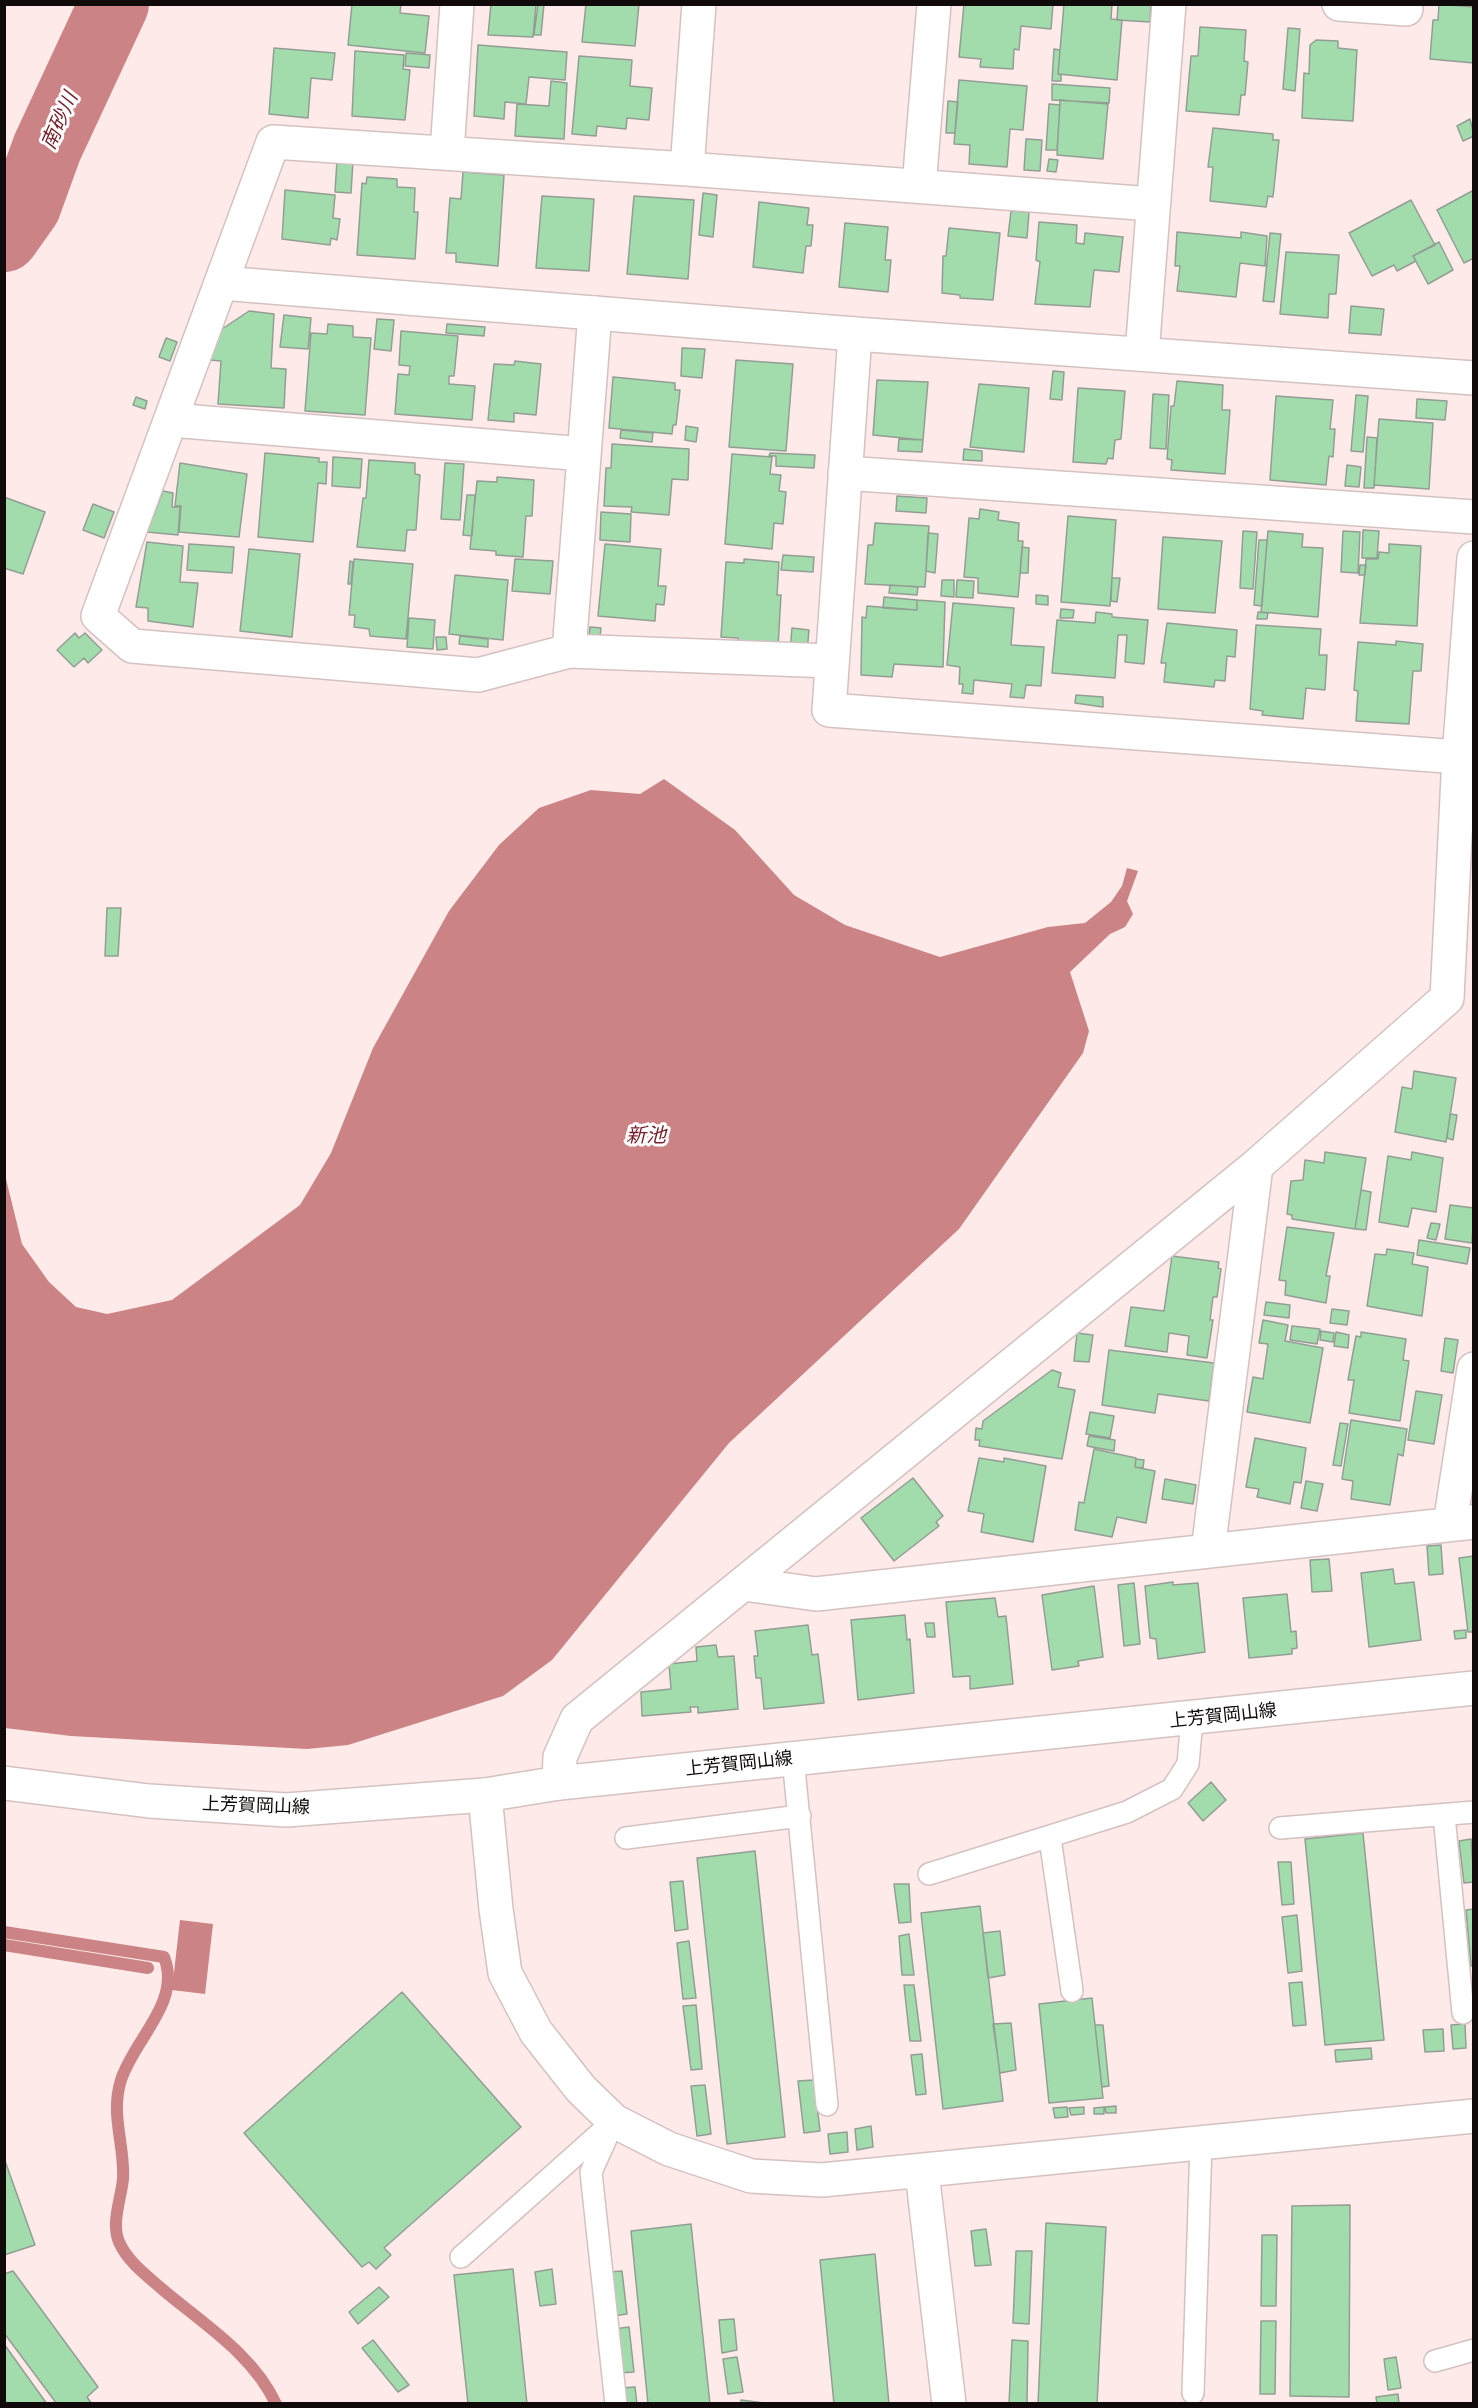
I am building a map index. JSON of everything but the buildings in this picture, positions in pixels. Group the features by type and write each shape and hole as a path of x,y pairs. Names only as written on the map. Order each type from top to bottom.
{"street":[{"path":"447,153 457,4"},
{"path":"687,169 699,4"},
{"path":"920,186 934,4"},
{"path":"1142,354 1169,4"},
{"path":"1339,4 1406,9 1406,4"},
{"path":"831,661 569,651 478,675 132,646 98,616 273,142 687,169 1152,204"},
{"path":"221,283 855,334 1473,378"},
{"path":"569,651 596,314"},
{"path":"855,334 829,710 1459,757"},
{"path":"171,420 584,454"},
{"path":"845,473 1473,517"},
{"path":"559,1783 560,1757 577,1719 1460,1001 1459,757 1473,558"},
{"path":"1208,1551 1256,1166"},
{"path":"744,1584 816,1594 1462,1523 1473,1370"},
{"name":"上芳賀岡山線","path":"4,1783 149,1801 285,1810 485,1795 559,1783 1473,1688"},
{"path":"485,1795 505,1973 536,2032 581,2089 614,2121 669,2149 751,2176 822,2180 922,2172 1473,2116"},
{"path":"922,2172 949,2403"}],"lane":[{"path":"929,1874 1050,1838 1127,1812 1172,1789 1188,1764 1192,1719"},
{"path":"793,1758 826,2105"},
{"path":"1280,1828 1473,1812"},
{"path":"1444,1815 1463,2013"},
{"path":"626,1838 800,1816"},
{"path":"1050,1838 1072,1991"},
{"path":"461,2257 614,2121"},
{"path":"614,2121 591,2172 616,2403"},
{"path":"1193,2393 1202,2143"},
{"path":"1435,2361 1473,2350"}],"water":[{"name":"新池","path":"664,779 735,830 794,895 845,925 940,957 1048,927 1085,923 1111,902 1122,886 1127,868 1138,871 1127,901 1133,914 1125,927 1110,934 1070,972 1089,1031 1083,1053 959,1229 729,1443 552,1660 503,1696 348,1745 307,1749 71,1736 5,1728 5,1175 22,1244 49,1282 76,1307 107,1314 172,1300 300,1205 331,1153 373,1048 449,911 499,845 539,808 591,790 640,794"},
{"path":"180,1920 213,1924 205,1994 172,1990"}],"waterway":[{"name":"南砂川","path":"4,237 26,206 47,148 114,4"},
{"path":"4,1932 164,1957 168,1974 167,1989 162,2005 127,2065 118,2093 117,2118 123,2179 116,2219 117,2235 127,2256 138,2268 240,2355 266,2386 276,2404"},
{"path":"4,1945 148,1968"}]}
